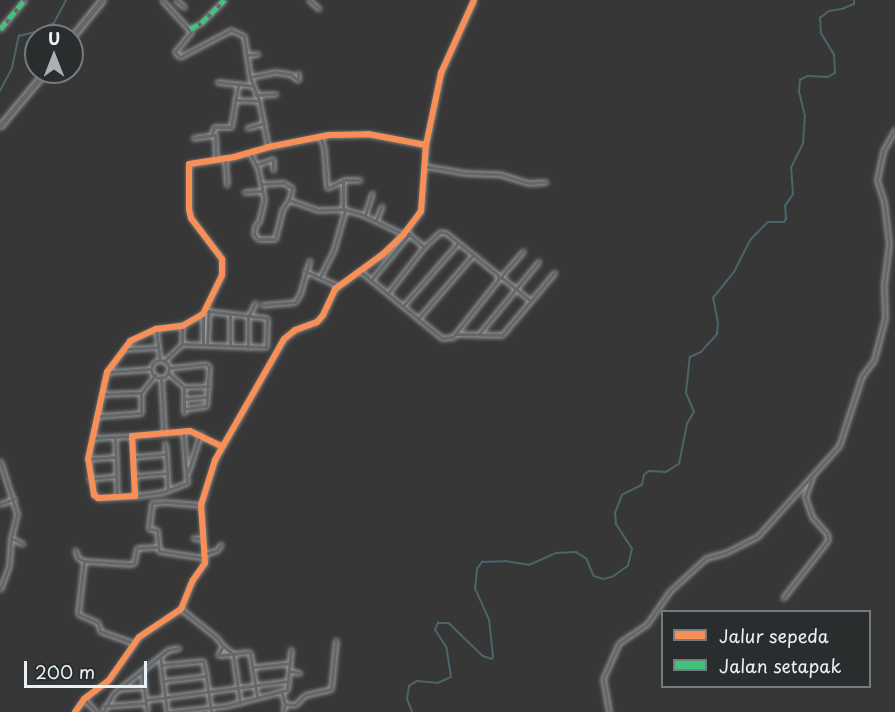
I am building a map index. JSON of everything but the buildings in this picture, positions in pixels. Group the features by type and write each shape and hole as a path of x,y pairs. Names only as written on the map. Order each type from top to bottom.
{"highway":[{"path":"83,24 102,0"},
{"path":"0,126 35,84"}],"street":[{"path":"0,29 24,0"},
{"path":"162,0 190,29"},
{"path":"176,0 184,7"},
{"path":"224,0 201,23 190,29 190,33 175,52 180,57 234,30 244,36 250,77 259,101 268,147"},
{"path":"309,0 319,9"},
{"path":"371,280 406,234 420,211 426,145 441,73 474,0"},
{"path":"248,55 258,54"},
{"path":"250,77 273,72 290,74 298,80 298,74"},
{"path":"217,82 253,86"},
{"path":"212,134 214,127 231,127 238,86"},
{"path":"256,95 276,94"},
{"path":"235,100 259,101"},
{"path":"247,128 264,123"},
{"path":"609,712 603,679 619,643 647,624 670,591 698,568 706,558 725,553 757,537 800,492 814,472 839,446 862,375 874,360 885,318 884,284 889,244 884,202 877,180 883,151 895,129"},
{"path":"193,138 212,134"},
{"path":"212,134 215,135 216,160"},
{"path":"205,344 206,312 222,275 223,263 191,218 188,166 192,163 225,159 268,147 307,141 320,136 368,134 426,145"},
{"path":"320,136 324,148 327,189 343,180 360,180"},
{"path":"250,153 262,184 264,202 254,233 258,238 275,239 282,210 289,200 292,188 286,184 262,184"},
{"path":"225,159 227,185"},
{"path":"256,165 273,159 273,170"},
{"path":"424,166 465,173 499,174 529,183 546,182"},
{"path":"320,277 334,249 344,209 343,180"},
{"path":"244,192 262,191"},
{"path":"365,215 372,193"},
{"path":"289,200 318,210 344,209 365,215 406,234 424,247"},
{"path":"376,220 382,206"},
{"path":"387,293 424,247 442,231 500,279 531,301"},
{"path":"75,712 84,699 109,680 133,643 180,609 193,580 204,566 201,506 221,446 256,391 284,339 295,330 316,322 338,286 383,254 406,234"},
{"path":"403,306 458,243"},
{"path":"360,271 442,338 450,339 523,251"},
{"path":"418,319 473,255"},
{"path":"262,305 295,302 300,294 310,260"},
{"path":"479,334 539,261"},
{"path":"305,271 338,286"},
{"path":"456,333 502,335 555,272"},
{"path":"248,347 248,317 255,303"},
{"path":"205,344 206,312"},
{"path":"151,369 154,363 162,360 183,344 266,347 267,320 206,312 182,326 156,329 130,340 107,372 88,459 89,479 95,497 135,496 186,484 200,434"},
{"path":"230,315 230,345"},
{"path":"182,326 183,344"},
{"path":"156,329 162,360 169,368"},
{"path":"124,349 158,347"},
{"path":"169,368 207,364 209,386 205,407 184,411 184,387"},
{"path":"161,378 168,373 169,368"},
{"path":"107,372 151,369"},
{"path":"151,369 154,375 161,378"},
{"path":"168,373 184,387 209,386"},
{"path":"99,416 140,414 141,393 154,375"},
{"path":"161,378 164,433"},
{"path":"104,394 141,393"},
{"path":"184,399 207,397"},
{"path":"93,438 183,431 200,434 221,446"},
{"path":"183,431 187,475"},
{"path":"115,436 117,497"},
{"path":"132,436 135,496"},
{"path":"165,443 168,490"},
{"path":"133,457 166,454"},
{"path":"88,459 115,457"},
{"path":"0,589 9,566 11,537 17,516 14,500 1,464"},
{"path":"783,598 828,540 827,534 812,517 805,497 814,472"},
{"path":"134,476 167,473"},
{"path":"89,479 116,476"},
{"path":"0,504 14,500"},
{"path":"201,506 166,502 152,503 149,529 157,530 156,547 160,552 205,556 217,550 221,544"},
{"path":"11,537 23,544"},
{"path":"193,538 202,539"},
{"path":"75,550 78,558 84,561 131,564 134,563 137,548 156,547"},
{"path":"84,561 78,614 98,623 100,631 133,643"},
{"path":"180,609 216,637 233,654 240,703"},
{"path":"285,704 295,705 305,694 331,689 336,640"},
{"path":"223,646 218,655 250,653 257,696"},
{"path":"103,712 104,706 118,690 171,648 179,648"},
{"path":"160,656 168,712 210,710 288,689 291,649"},
{"path":"161,665 203,661 210,710"},
{"path":"254,667 290,663"},
{"path":"289,671 300,673"},
{"path":"142,672 147,712"},
{"path":"163,681 206,676"},
{"path":"104,706 289,681"},
{"path":"118,690 144,687"},
{"path":"281,691 285,704 283,712"},
{"path":"84,699 96,712"}],"waterway":[{"path":"0,91 12,68 19,36 39,31 54,23 66,0"},
{"path":"412,712 407,699 409,686 417,681 438,683 451,677 446,647 435,630 438,623 449,623 483,656 492,659 493,657 489,620 475,589 477,569 482,562 505,561 529,565 556,553 576,552 587,559 594,576 603,579 612,577 628,566 632,549 616,524 615,513 622,495 642,485 644,475 649,471 666,472 679,464 687,424 694,412 686,393 690,357 701,352 717,334 718,323 713,298 734,272 751,239 768,222 784,222 786,219 785,206 793,194 791,168 803,143 805,116 799,92 800,80 808,76 828,77 835,73 834,55 821,33 820,18 829,11 854,4 854,0"}],"marked path":[{"path":"0,29 24,0"},
{"path":"190,29 201,23 224,0"}],"cycle path":[{"path":"75,712 84,699 109,680 139,637 181,609 193,580 205,563 201,505 215,460 284,339 295,330 317,322 323,315 335,289 383,254 403,235 421,211 426,145 441,73 474,0"},
{"path":"221,446 190,431 132,436 135,496 98,498 94,495 88,459 107,372 130,341 156,329 182,326 203,314 222,275 222,259 191,218 189,164 234,157 268,147 329,135 368,134 426,145"}]}
